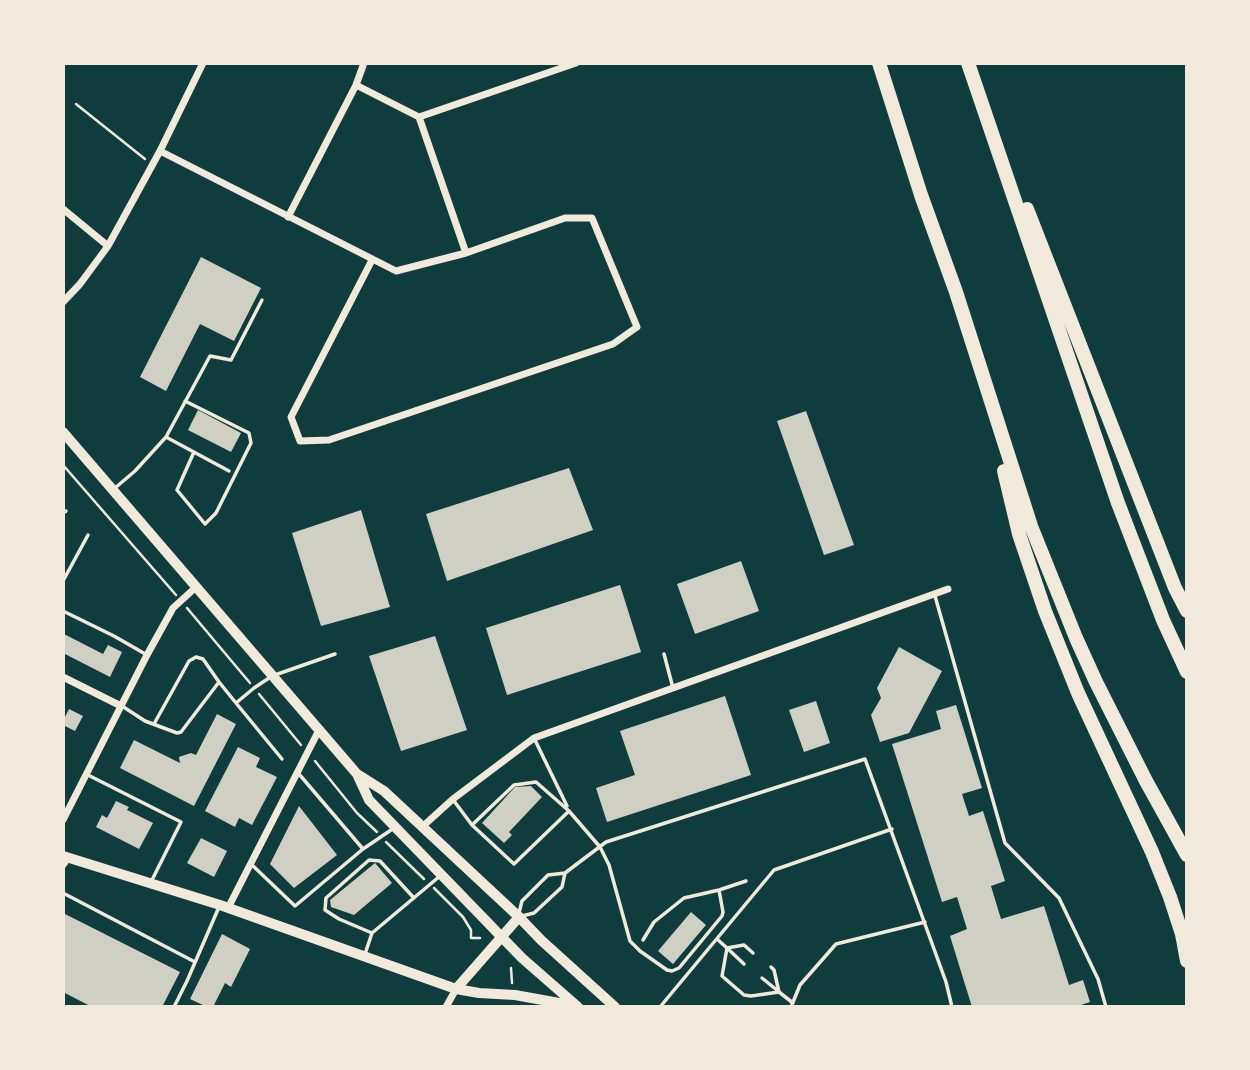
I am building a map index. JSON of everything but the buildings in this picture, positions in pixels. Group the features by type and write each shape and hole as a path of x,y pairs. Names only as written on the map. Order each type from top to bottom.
{"highway":[{"path":"879,63 1031,526 1096,682 1187,855"},
{"path":"969,63 1175,588 1187,611"},
{"path":"969,63 1114,492 1163,620 1187,672"},
{"path":"979,367 1019,534 1045,611 1078,693 1152,852 1182,934 1187,961"}],"main road":[{"path":"64,436 357,774 369,800 522,958 579,1007"},
{"path":"357,774 384,790 615,1007"},
{"path":"456,989 515,995 567,1007"}],"street":[{"path":"63,302 108,246 160,151 203,63"},
{"path":"288,217 356,85 364,63"},
{"path":"419,117 576,63"},
{"path":"356,85 419,117 466,253"},
{"path":"160,151 396,271 466,253 565,218 592,218 637,327 613,344 368,427 329,440 300,441 291,417 372,261"},
{"path":"63,209 108,246"},
{"path":"63,820 173,608 195,588"},
{"path":"422,827 453,799 534,738 948,589"},
{"path":"63,677 121,706"},
{"path":"224,907 251,863 319,730"},
{"path":"66,857 224,907 456,989"},
{"path":"446,1007 456,989 519,917"}],"lane":[{"path":"113,490 135,471 166,437 209,356 231,360 262,300"},
{"path":"185,401 249,433 251,443 216,513 205,524 177,490 194,452"},
{"path":"166,437 229,471"},
{"path":"63,581 88,535"},
{"path":"934,594 1005,843 1059,898 1098,979 1106,1007"},
{"path":"63,611 147,655"},
{"path":"236,703 272,676 335,654"},
{"path":"664,654 673,688"},
{"path":"154,724 189,661 196,657 203,659 282,759"},
{"path":"121,706 145,721 177,733 181,732 219,682"},
{"path":"534,738 569,811"},
{"path":"565,873 562,887 534,913 519,917 522,901 548,875 565,873 606,842 865,759 925,922 952,1007"},
{"path":"298,772 363,849"},
{"path":"86,774 181,822 150,884"},
{"path":"472,825 514,785 536,782 550,792 600,847 608,864 630,941 667,970 679,968 722,916 719,890"},
{"path":"453,799 472,825 514,864 569,811"},
{"path":"251,863 295,906 363,849 396,827"},
{"path":"660,1007 774,870 892,829"},
{"path":"63,868 66,857"},
{"path":"372,933 325,910 326,898 369,860 380,861 414,898"},
{"path":"364,957 372,933 442,875"},
{"path":"643,940 654,922 684,898 746,881"},
{"path":"63,893 195,962"},
{"path":"174,1007 224,907"},
{"path":"762,978 792,1005 800,985 836,944 925,922"},
{"path":"717,939 744,964"},
{"path":"727,948 744,945 753,953"},
{"path":"727,948 722,976 744,995 779,992"},
{"path":"771,967 779,992"}],"path":[{"path":"76,104 152,165"},
{"path":"63,465 180,600 357,813 463,917 471,930 471,938 480,938"},
{"path":"511,968 512,989"}]}
